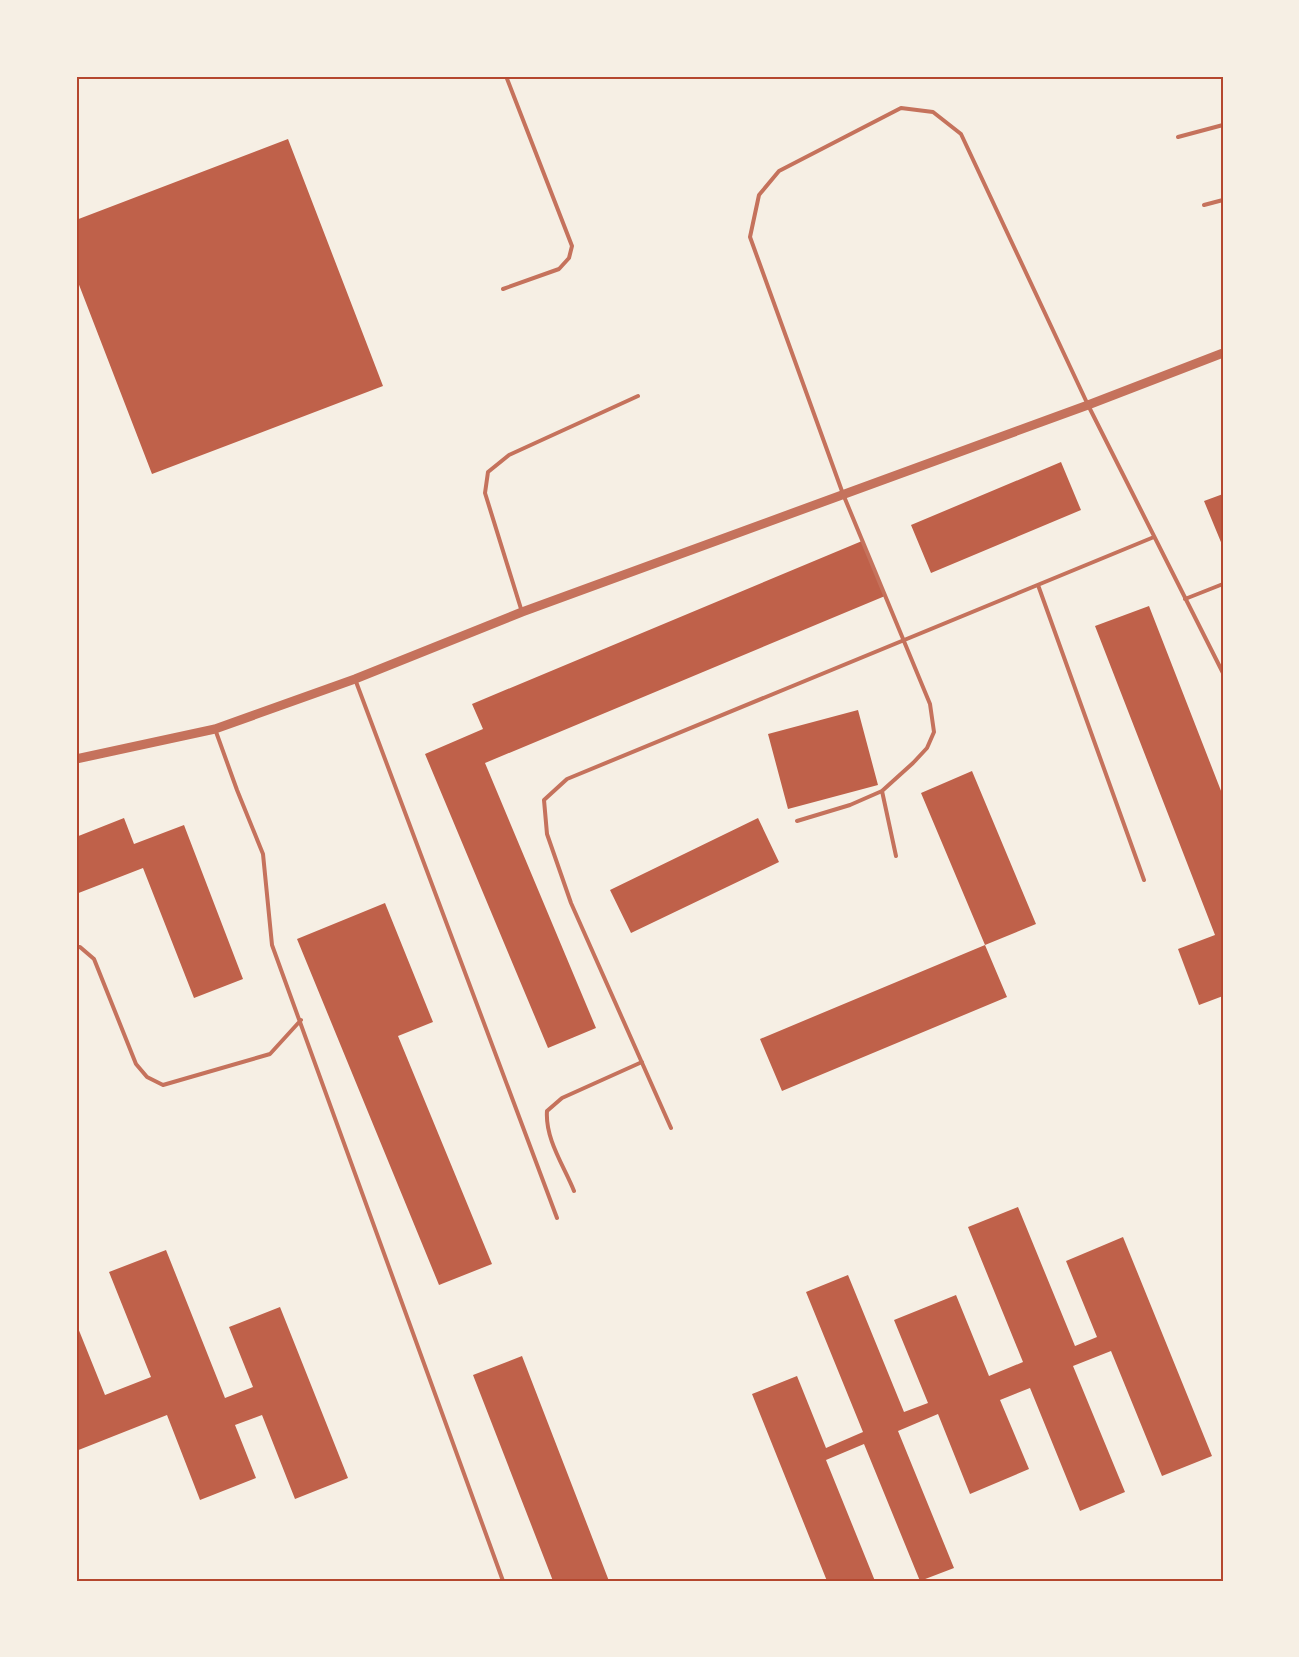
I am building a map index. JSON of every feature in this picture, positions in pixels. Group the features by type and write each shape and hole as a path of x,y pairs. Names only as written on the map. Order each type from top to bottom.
{"street":[{"path":"76,759 215,729 356,679 522,612 1088,405 1223,353"}],"lane":[{"path":"503,289 559,269 569,258 572,246 506,76"},
{"path":"796,821 850,805 882,791 927,748 934,732 930,704 843,494 750,237 760,195 779,171 901,108 933,112 961,134 1088,405 1223,673"},
{"path":"1178,137 1223,124"},
{"path":"1204,205 1223,200"},
{"path":"522,612 485,492 488,472 509,454 638,396"},
{"path":"671,1128 571,903 548,834 544,800 567,779 1154,537"},
{"path":"1185,599 1223,584"},
{"path":"1038,585 1144,880"},
{"path":"356,679 557,1218"},
{"path":"215,729 263,854 272,945 301,1020 503,1581"},
{"path":"882,791 896,856"},
{"path":"76,946 80,947 94,959 136,1064 147,1077 163,1085 270,1054 301,1020"},
{"path":"574,1191 550,1137 547,1121 548,1111 562,1098 642,1062"}],"building":[{"path":"288,139 383,386 152,474 76,277 76,220"},
{"path":"1061,462 1081,510 931,573 911,525"},
{"path":"1223,494 1223,547 1204,501"},
{"path":"862,541 885,596 485,763 596,1028 548,1048 425,754 483,729 472,704"},
{"path":"1149,606 1223,796 1223,996 1199,1005 1178,949 1215,935 1095,626"},
{"path":"858,710 878,785 788,809 768,734"},
{"path":"972,771 1036,924 985,945 921,793"},
{"path":"124,818 134,844 184,825 243,979 194,998 143,868 76,894 76,837"},
{"path":"758,818 779,862 631,933 610,890"},
{"path":"385,903 433,1022 398,1036 492,1264 439,1285 297,939"},
{"path":"985,945 1007,997 782,1091 760,1039"},
{"path":"1018,1207 1075,1346 1097,1337 1066,1261 1123,1237 1212,1456 1162,1476 1111,1351 1073,1366 1125,1492 1080,1511 1030,1388 1000,1400 1029,1469 970,1494 938,1414 898,1431 954,1568 920,1581 864,1444 826,1460 875,1581 827,1581 752,1394 797,1376 826,1448 863,1432 806,1292 848,1275 904,1412 928,1403 894,1320 956,1295 989,1376 1023,1362 968,1227"},
{"path":"166,1250 225,1398 253,1387 229,1327 280,1307 348,1478 295,1499 262,1415 235,1425 256,1478 200,1500 167,1415 76,1451 76,1323 105,1395 151,1377 109,1272"},
{"path":"522,1356 609,1581 553,1581 473,1375"}]}
